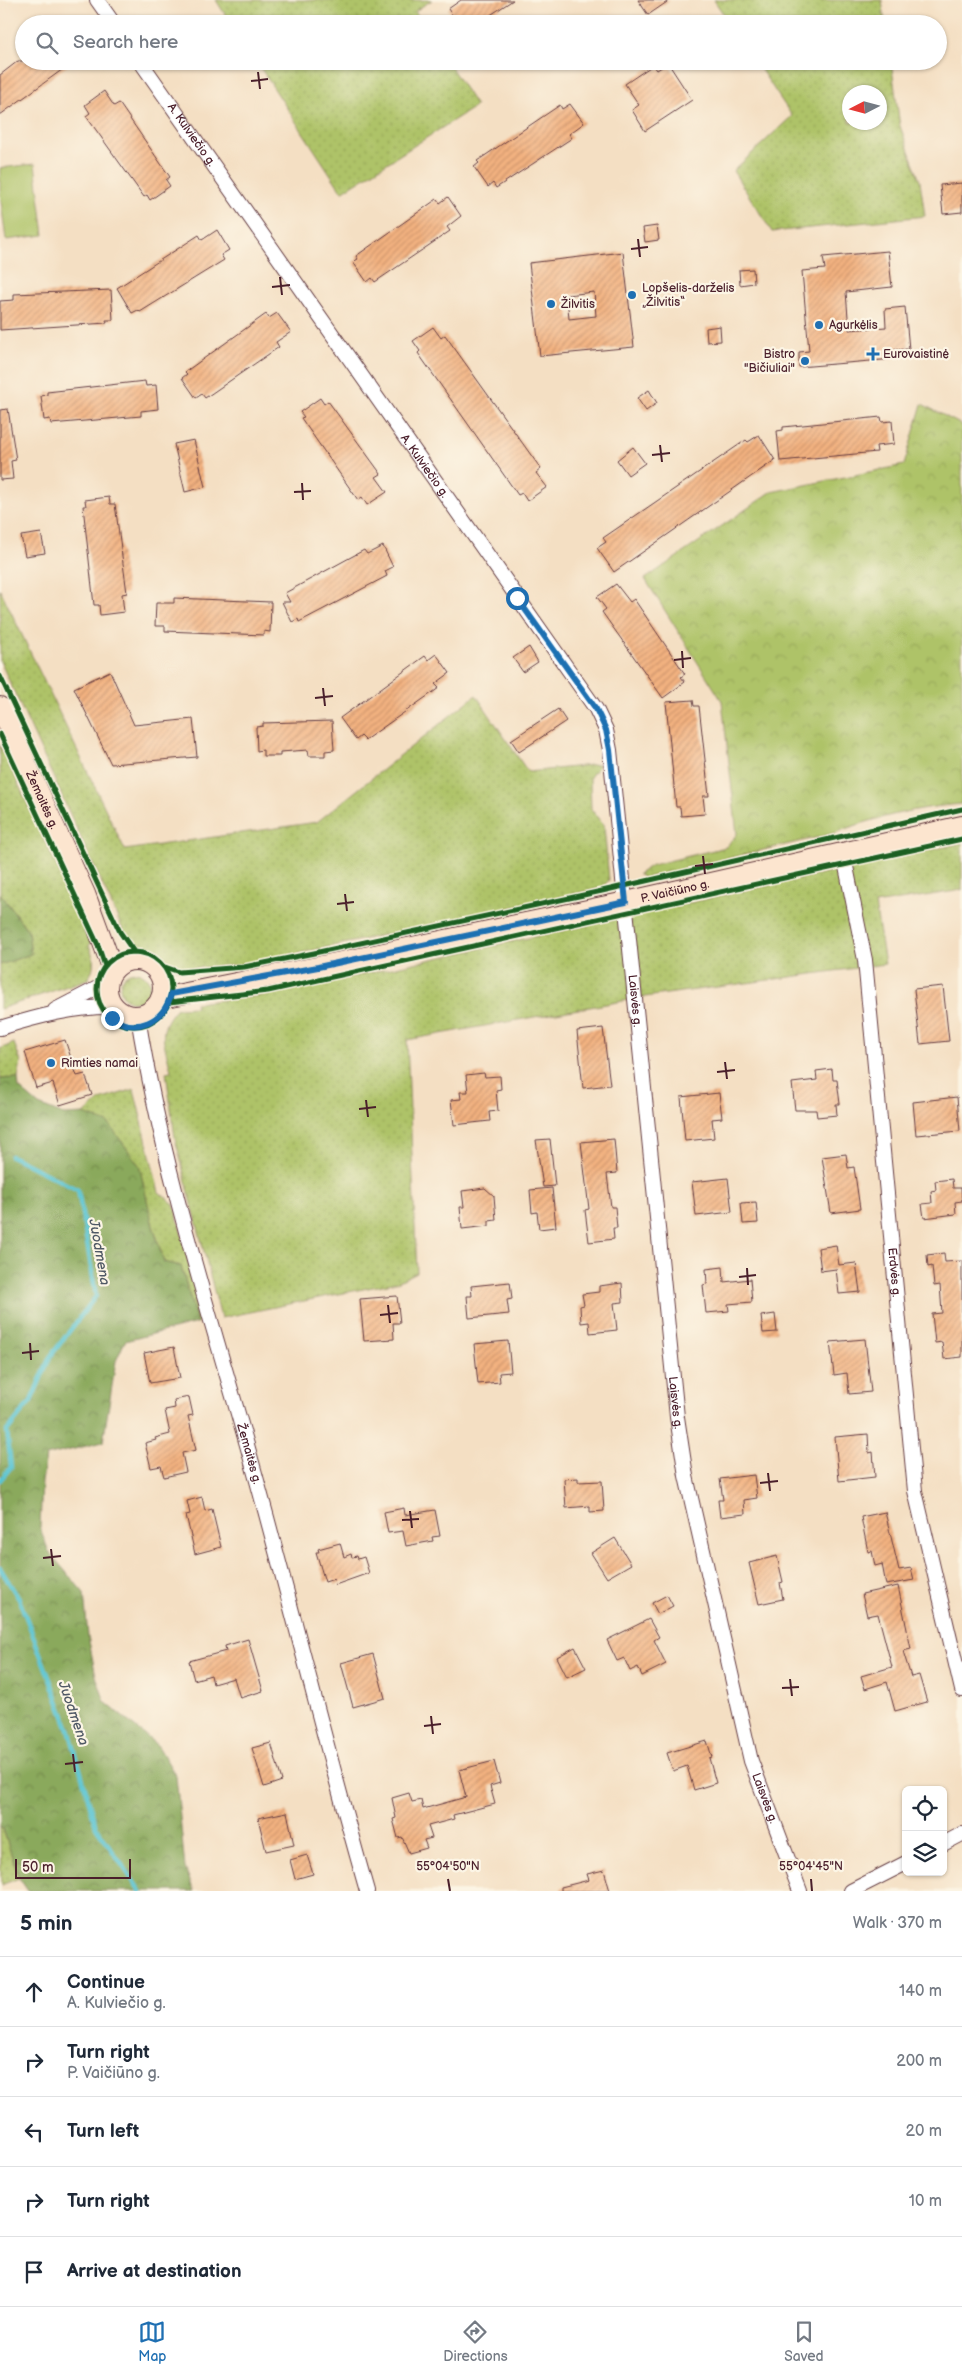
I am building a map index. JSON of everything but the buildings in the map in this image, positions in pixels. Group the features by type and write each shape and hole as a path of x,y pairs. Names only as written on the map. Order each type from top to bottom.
{"main road":[{"name":"Žemaitės g.","path":"0,707 85,894 117,971"},
{"name":"P. Vaičiūno g.","path":"161,998 626,902 962,826"},
{"path":"142,961 152,966 159,975 163,986 161,998 152,1010 138,1016 124,1015 113,1007 109,1000 117,971 142,961"},
{"name":"P. Vaičiūno g.","path":"159,975 239,981"}],"street":[{"path":"97,0 108,15"},
{"name":"A. Kulviečio g.","path":"146,70 596,709 606,730 610,750 626,902"},
{"name":"Erdvės g.","path":"843,852 865,960 915,1491 962,1690"},
{"name":"Laisvės g.","path":"626,902 666,1310 686,1476 751,1761 800,1891"},
{"path":"46,1015 117,971"},
{"path":"0,1028 46,1015 102,1006 113,1007"},
{"name":"Žemaitės g.","path":"138,1016 142,1048 163,1145 265,1510 334,1777 367,1891"},
{"path":"947,1842 962,1834"},
{"path":"851,1891 902,1865"}],"green space":[{"path":"216,0 432,0 415,11 417,15 225,15"},
{"path":"714,0 882,0 884,15 724,15"},
{"path":"262,70 453,70 476,106 342,192"},
{"path":"761,70 892,70 900,126 920,181 925,216 772,232 733,171 792,116"},
{"path":"35,164 44,235 6,240 0,194 0,168"},
{"path":"922,404 962,425 962,804 896,814 832,834 644,878 638,874 652,865 726,847 737,834 722,701 645,579 771,492 904,465"},
{"path":"0,589 125,850 317,822 476,695 528,772 600,764 590,777 591,809 604,826 609,880 602,888 245,965 176,969 157,954 139,947 125,934 0,661"},
{"path":"0,745 92,942 89,945 93,962 88,979 0,1009 0,965 30,954 28,931 0,893"},
{"path":"962,843 962,890 875,904 885,964 645,997 407,1040 417,1272 397,1282 221,1318 175,1138 166,1072 171,1071 163,1038 166,1024 177,1008 196,1007 195,1003 268,995"},
{"path":"0,893 28,931 31,954 0,965"},
{"path":"135,972 146,976 150,987 146,998 135,1002 124,998 120,987 124,976"},
{"path":"14,1043 21,1062 18,1078 0,1079 0,1049"},
{"path":"18,1078 19,1088 39,1105 64,1115 84,1114 108,1123 139,1165 153,1226 164,1262 181,1266 197,1323 125,1341 116,1361 103,1442 46,1456 42,1482 40,1528 49,1552 84,1593 88,1636 96,1676 105,1702 158,1746 176,1776 185,1868 194,1891 28,1891 19,1878 3,1829 0,1828 0,1079"},
{"path":"134,1089 159,1192 174,1204 204,1321 197,1323 181,1266 164,1262 153,1226 84,1114 100,1100"},
{"path":"0,1828 3,1829 19,1878 1,1885"}],"waterway":[{"name":"Juodmena","path":"0,1480 11,1467 7,1431 31,1401 50,1357 96,1296 78,1190 11,1156"},
{"name":"Juodmena","path":"0,1568 19,1599 69,1729 96,1827 140,1891"}],"cycle path":[{"path":"0,676 120,932 134,952"},
{"path":"0,734 98,945 105,966"},
{"path":"165,967 179,972 244,967 602,891 962,809"},
{"path":"169,1002 268,991 962,839"},
{"path":"134,952 155,958 165,968 171,989 165,1010 155,1020 134,1026 113,1020 103,1010 97,989 103,968 113,958 134,952"}],"place":[{"name":"Lopšelis-darželis „Žilvitis“","path":"632,295"},
{"name":"Žilvitis","path":"551,304"},
{"name":"Agurkėlis","path":"819,325"},
{"name":"Eurovaistinė","path":"873,354"},
{"name":"Bistro \"Bičiuliai\"","path":"805,361"},
{"name":"Rimties namai","path":"51,1063"}],"route":[{"path":"112,1018 125,1025 139,1026 154,1020 166,1009 171,994 318,967 626,902 610,750 606,730 596,709 517,598"}]}
